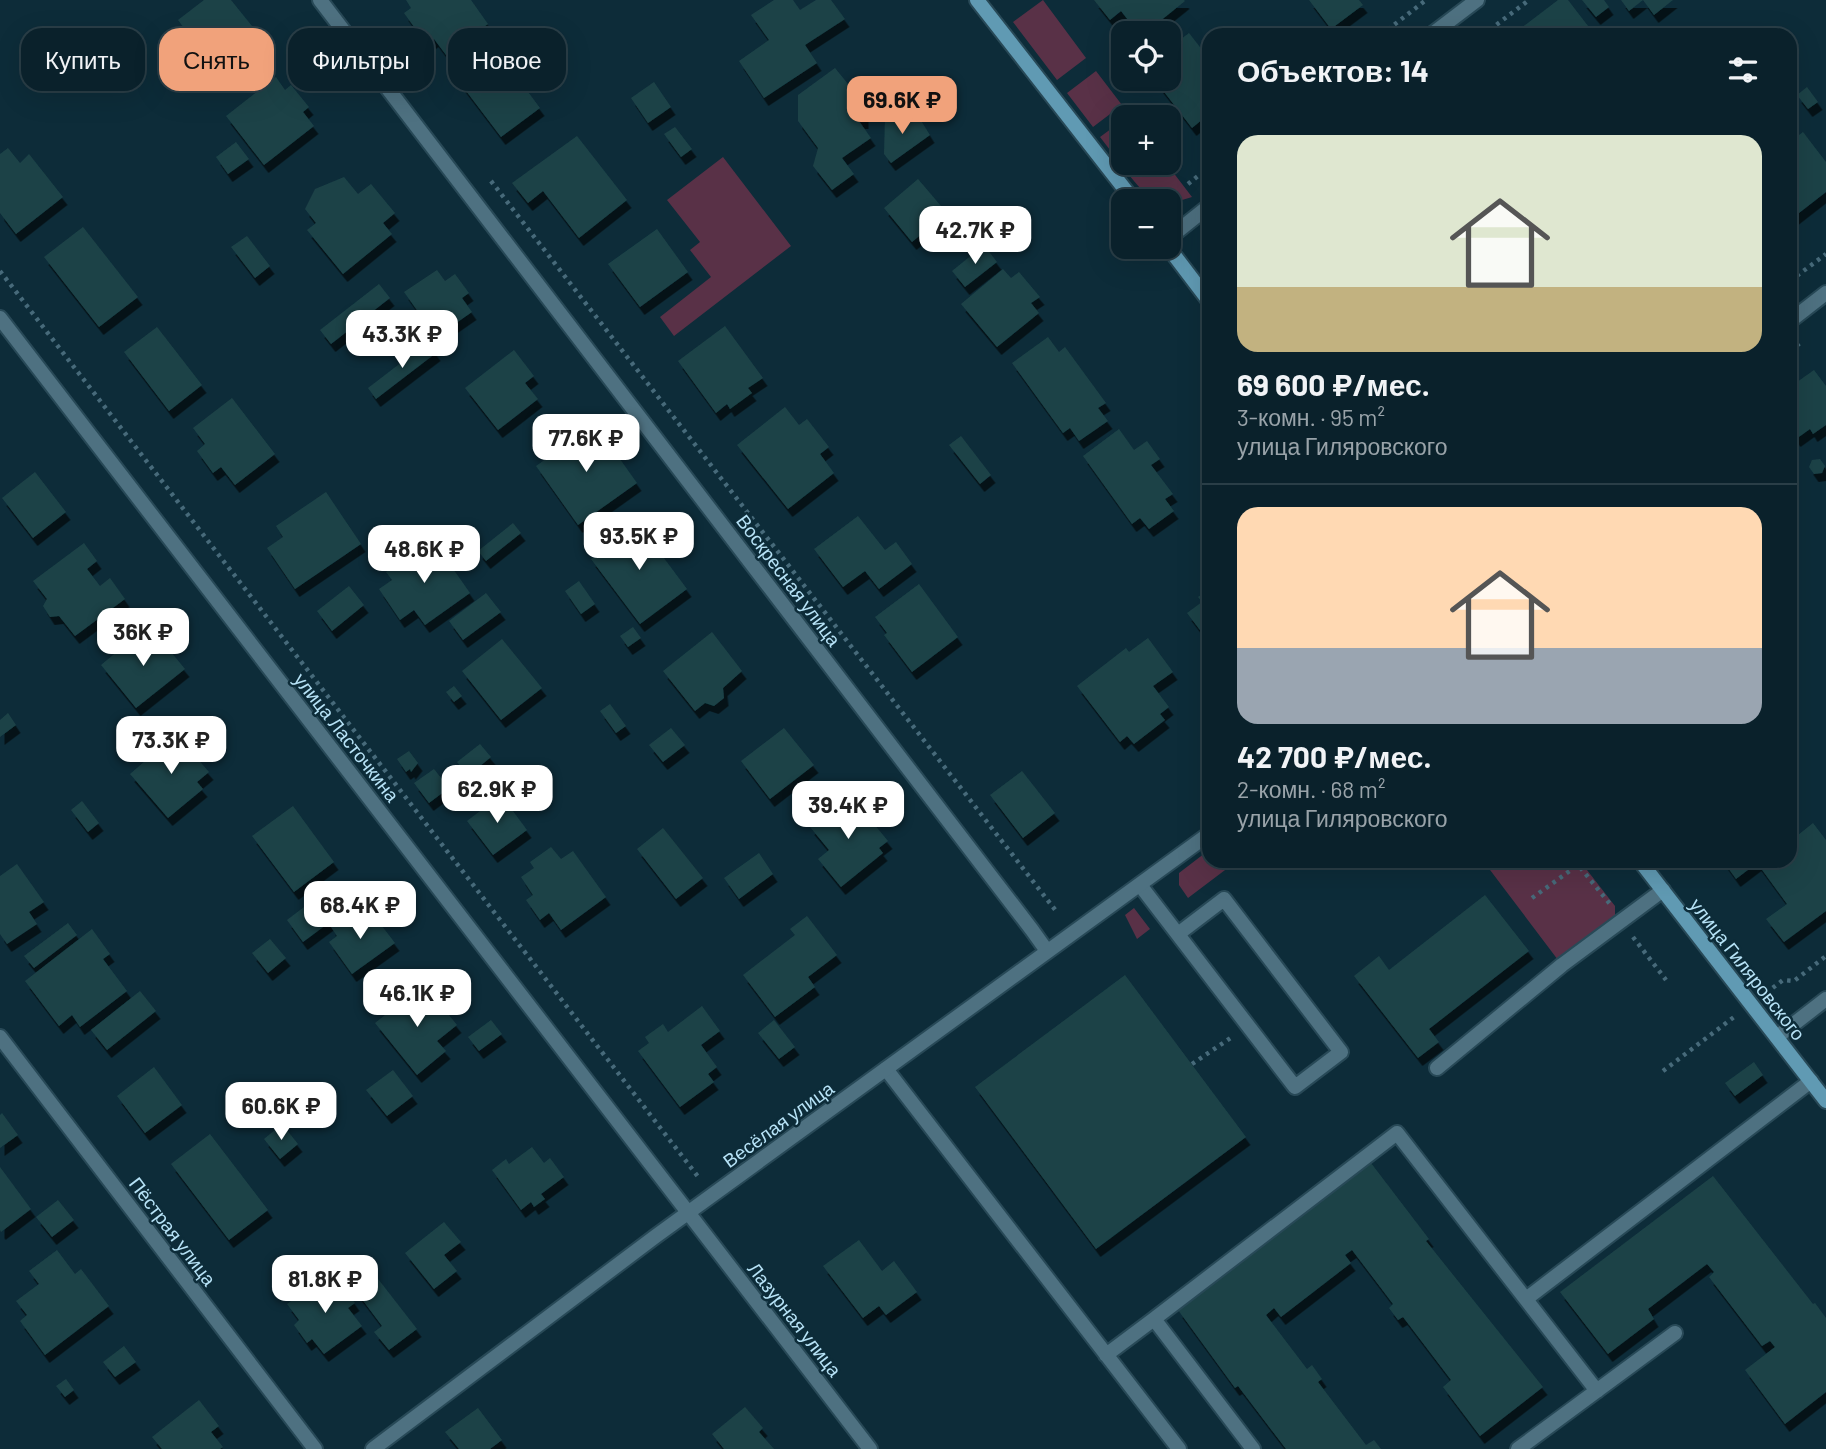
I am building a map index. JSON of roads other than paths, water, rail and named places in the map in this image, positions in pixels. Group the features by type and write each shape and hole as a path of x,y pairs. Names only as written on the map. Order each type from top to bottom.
{"street":[{"name":"Воскресная улица","path":"320,0 1007,896 1046,951"},
{"path":"977,0 1125,189"},
{"path":"1440,28 1477,0"},
{"path":"1181,228 1202,212"},
{"path":"1177,259 1202,292"},
{"path":"1797,316 1826,293"},
{"name":"улица Ласточкина","path":"0,318 689,1213"},
{"name":"Весёлая улица","path":"373,1449 689,1213 1202,839"},
{"name":"улица Гиляровского","path":"1646,868 1826,1101"},
{"path":"1140,885 1295,1087 1341,1052 1224,899 1178,934"},
{"path":"1437,1068 1562,965 1663,890"},
{"path":"1777,1037 1826,999"},
{"name":"Пёстрая улица","path":"0,1037 315,1449"},
{"path":"886,1069 1178,1449"},
{"path":"1526,1299 1811,1081"},
{"path":"1106,1355 1397,1133 1597,1391"},
{"name":"Лазурная улица","path":"689,1213 870,1449"},
{"path":"1154,1320 1253,1449"},
{"path":"1517,1449 1675,1333"}]}
